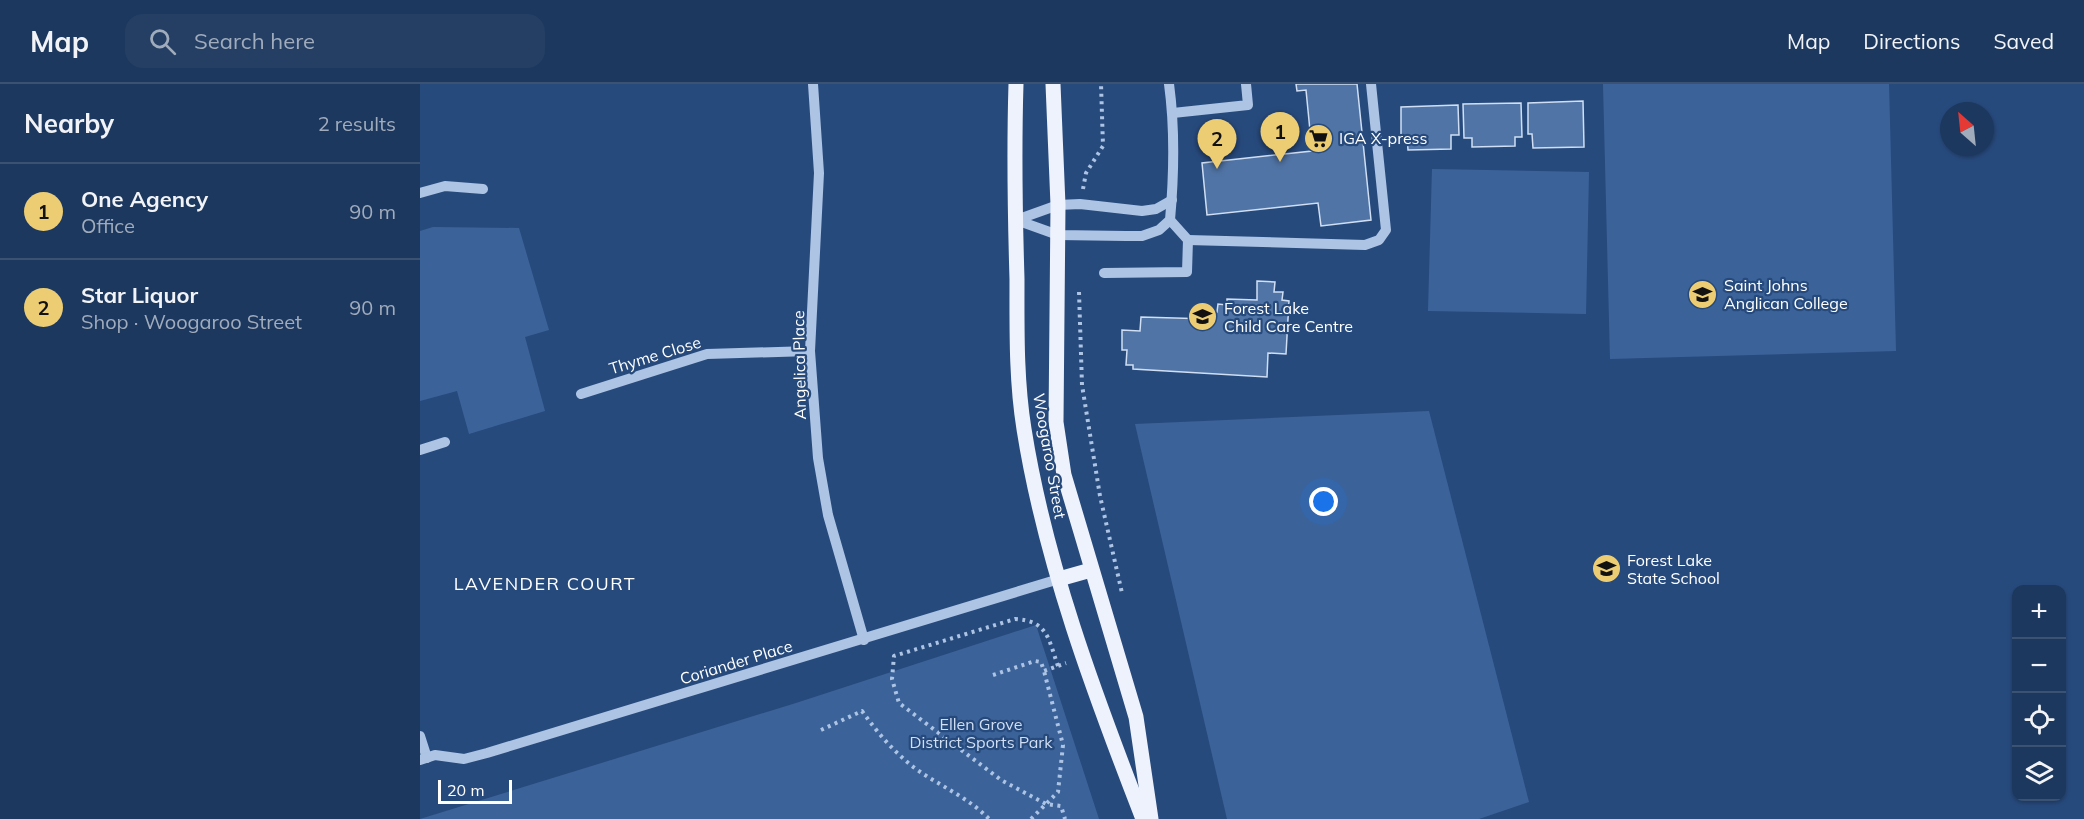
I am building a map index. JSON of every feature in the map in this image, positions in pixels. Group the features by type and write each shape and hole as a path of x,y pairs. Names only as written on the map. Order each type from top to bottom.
{"main road":[{"name":"Woogaroo Street","path":"1016,84 1020,397 1038,504 1059,579 1115,747 1143,819"},
{"name":"Woogaroo Street","path":"1053,84 1057,125 1058,205 1056,422 1064,475 1090,570 1136,717 1151,819"},
{"path":"1059,579 1090,570"}],"street":[{"name":"Angelica Place","path":"813,84 819,173 810,351 821,487 849,595 864,640"},
{"path":"1016,220 1058,235 1142,236 1159,230 1170,220 1172,200 1173,113 1169,84"},
{"path":"1173,113 1248,105 1246,84"},
{"path":"1188,240 1365,245 1378,240 1386,230 1371,84"},
{"path":"420,193 445,186 483,189"},
{"path":"1016,220 1058,205 1080,204 1142,211 1156,210 1172,200"},
{"path":"1104,273 1187,272 1188,240 1170,220"},
{"name":"Thyme Close","path":"581,394 707,354 810,351"},
{"path":"420,450 445,442"},
{"name":"Coriander Place","path":"423,759 444,755 464,759 476,756 1059,579"},
{"path":"420,736 423,759"}],"path":[{"path":"1080,204 1086,173 1103,146 1101,84"},
{"path":"1079,286 1082,385 1100,496 1123,596"},
{"path":"1058,666 1046,631 1032,620 1015,619 894,656 892,678 899,703 1001,780 1046,804 1061,807 1065,819"},
{"path":"1031,819 1058,792 1063,745 1044,671"},
{"path":"821,730 862,711 883,740 913,766 976,805 989,819"}],"green space":[{"path":"1603,84 1889,84 1896,351 1610,359"},
{"path":"1432,169 1589,172 1586,314 1428,311"},
{"path":"433,227 519,228 549,330 525,337 545,411 469,434 457,391 420,401 420,231"},
{"path":"1429,411 1529,802 1479,819 1227,819 1135,424"},
{"name":"Ellen Grove District Sports Park","path":"1036,625 1099,819 420,819 796,703"}],"building":[{"path":"1296,84 1357,84 1371,220 1321,226 1318,203 1207,215 1202,163 1312,151 1306,90 1297,91"},
{"path":"1583,101 1584,147 1533,148 1532,134 1528,134 1528,103"},
{"path":"1521,103 1522,137 1515,137 1515,146 1472,147 1472,138 1464,138 1463,104"},
{"path":"1458,105 1459,135 1451,135 1451,149 1408,150 1407,136 1401,136 1401,107"},
{"path":"1257,281 1275,282 1274,292 1283,292 1282,300 1289,301 1286,354 1268,353 1267,377 1133,369 1133,365 1126,365 1127,350 1122,350 1122,330 1140,331 1141,317 1209,319 1210,312 1217,312 1218,304 1227,305 1227,299 1257,300"}],"place":[{"name":"IGA X-press","path":"1318,138"},
{"name":"One Agency","path":"1280,162"},
{"name":"Star Liquor","path":"1217,169"},
{"name":"Saint Johns Anglican College","path":"1703,294"},
{"name":"Forest Lake Child Care Centre","path":"1203,317"},
{"name":"Forest Lake State School","path":"1606,569"}],"district":[{"name":"LAVENDER COURT","path":"545,584"}]}
